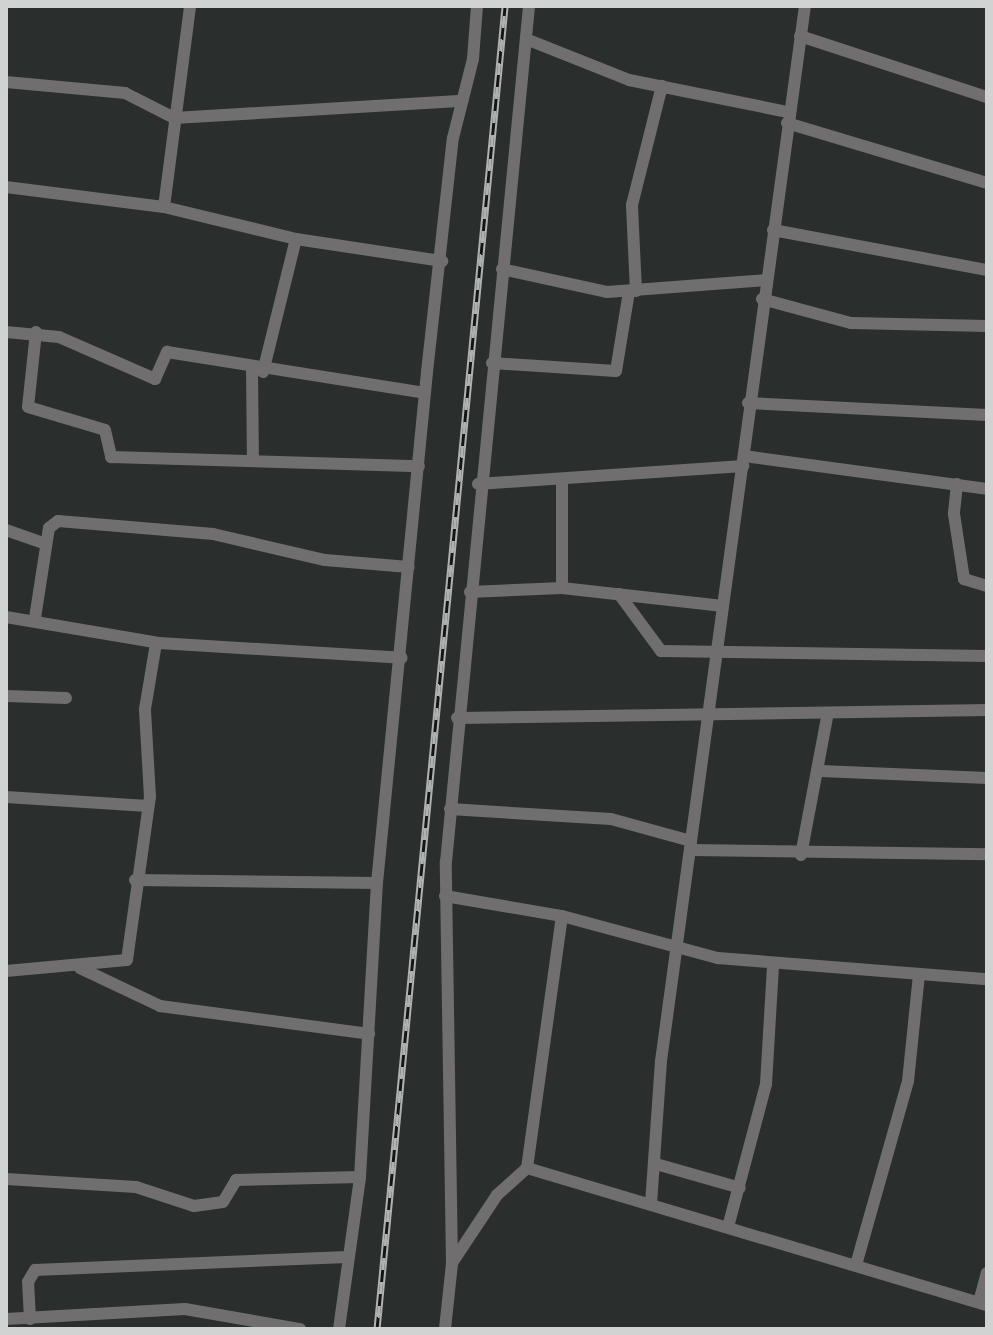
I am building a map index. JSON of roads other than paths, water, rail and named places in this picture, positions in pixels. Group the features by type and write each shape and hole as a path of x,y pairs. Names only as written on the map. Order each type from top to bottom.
{"street":[{"path":"164,207 190,6"},
{"path":"339,1329 360,1177 377,883 402,658 425,393 477,6"},
{"path":"445,1329 452,1263 445,896 450,809 478,484 529,6"},
{"path":"651,1204 661,1061 680,950 707,715 744,461 748,403 805,6"},
{"path":"800,36 987,97"},
{"path":"526,39 662,86 788,118 987,183"},
{"path":"6,82 125,93 174,118 462,101"},
{"path":"492,363 616,371 633,292 632,205 662,86"},
{"path":"7,190 164,207 296,239 442,261"},
{"path":"773,230 987,270"},
{"path":"253,459 258,370 296,239"},
{"path":"502,269 633,292 765,280"},
{"path":"762,299 851,323 987,326"},
{"path":"6,332 36,332 155,379 167,352 258,370 425,393"},
{"path":"36,332 28,407 105,430 111,457 419,466"},
{"path":"748,403 987,415"},
{"path":"478,484 562,481 744,461 987,489"},
{"path":"562,481 562,588"},
{"path":"957,484 954,514 964,579 987,586"},
{"path":"35,618 46,544 58,521 213,534 325,560 409,567"},
{"path":"6,530 46,544"},
{"path":"470,592 562,588 723,606"},
{"path":"619,594 661,651 717,646 987,656"},
{"path":"6,617 35,618 156,643 402,658"},
{"path":"6,971 80,968 127,960 135,880 148,806 145,709 156,643"},
{"path":"6,696 66,698"},
{"path":"457,718 827,717 987,710"},
{"path":"801,855 821,771 827,717"},
{"path":"821,771 987,778"},
{"path":"6,797 148,806"},
{"path":"450,809 611,819 690,846 801,855 987,854"},
{"path":"135,880 377,883"},
{"path":"445,896 562,916 680,950 773,965 987,979"},
{"path":"452,1263 497,1195 527,1168 562,916"},
{"path":"728,1227 766,1084 773,965"},
{"path":"80,968 160,1006 369,1034"},
{"path":"856,1265 908,1081 919,975"},
{"path":"656,1164 740,1188"},
{"path":"527,1168 983,1303 987,1273"},
{"path":"6,1179 136,1187 194,1206 223,1202 236,1180 360,1177"},
{"path":"30,1319 35,1270 348,1257"},
{"path":"6,1319 70,1322 185,1309 300,1329"}],"railway":[{"path":"377,1329 505,6"}]}
